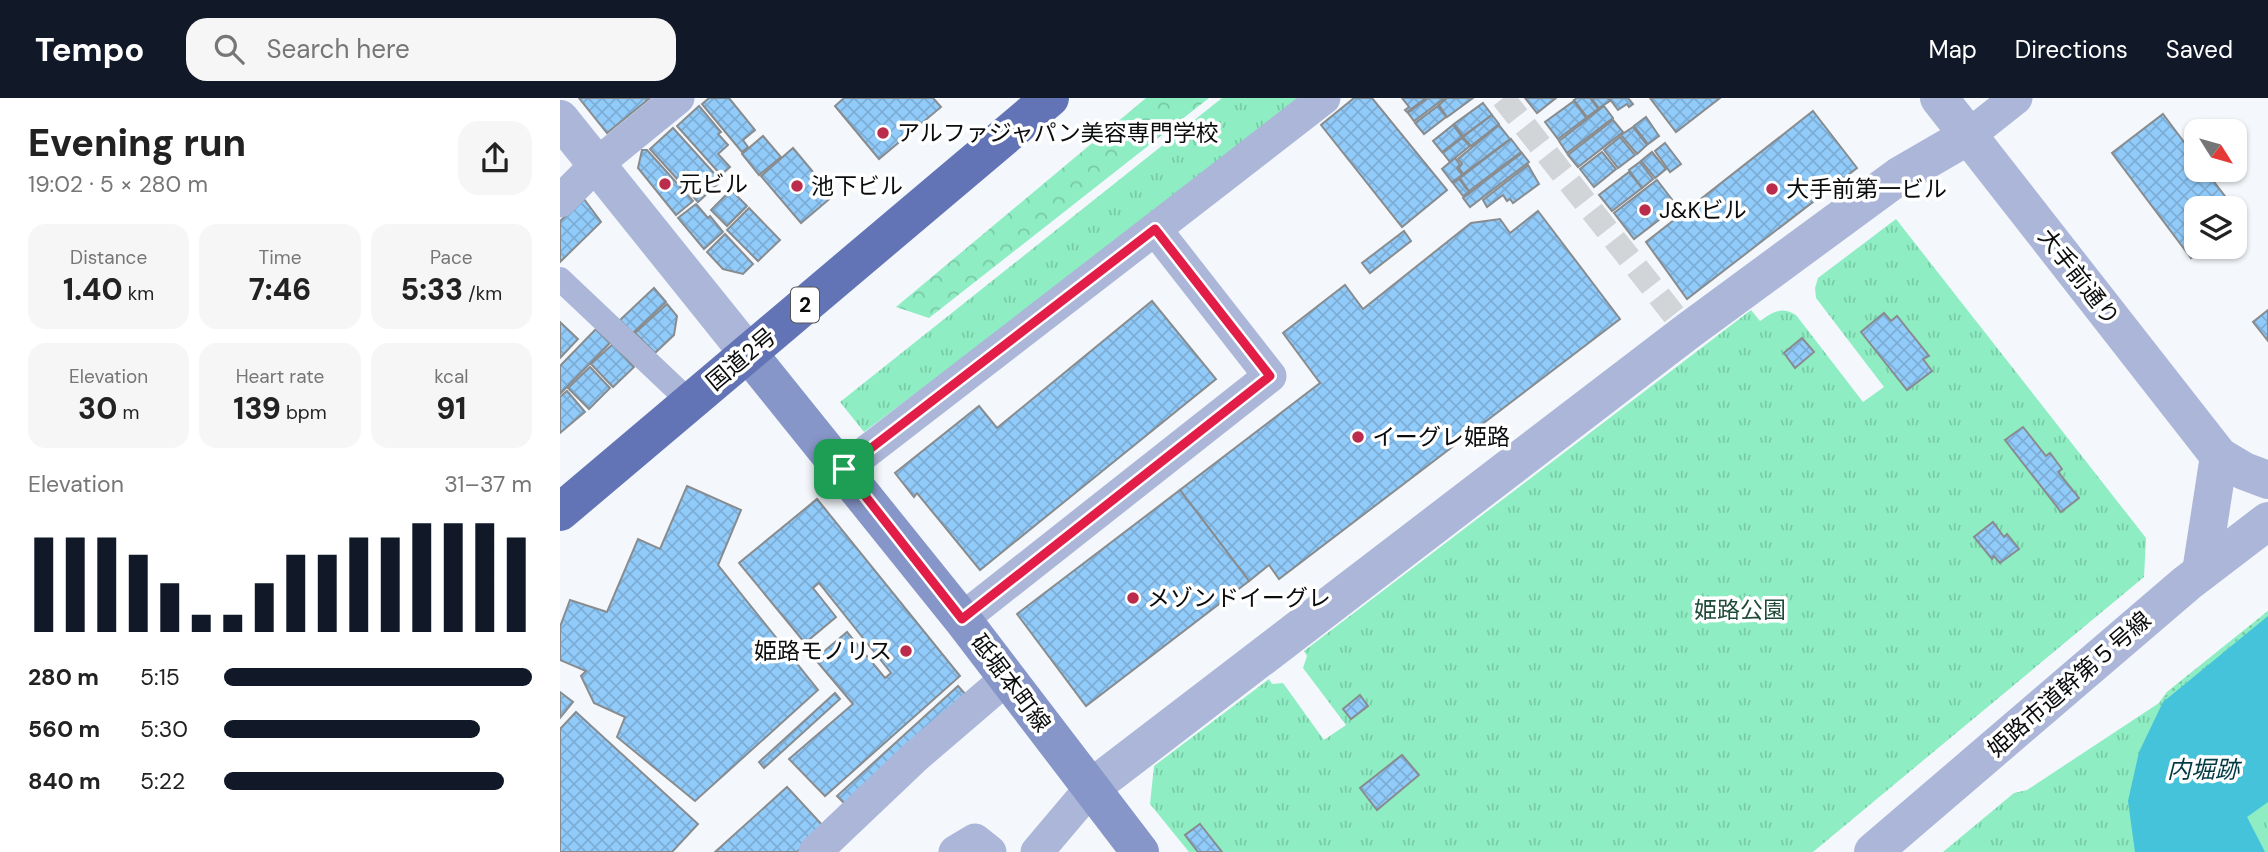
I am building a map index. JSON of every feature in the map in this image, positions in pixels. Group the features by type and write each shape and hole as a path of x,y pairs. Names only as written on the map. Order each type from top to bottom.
{"highway":[{"name":"国道2号","path":"560,512 1050,98"}],"main road":[{"name":"砥堀本町線","path":"748,353 962,619 1140,852"}],"street":[{"path":"560,201 597,164 678,98"},
{"path":"844,469 1324,98"},
{"name":"大手前通り","path":"1939,98 2219,456"},
{"path":"1037,852 1091,788 1688,331 1899,176 1968,136 2017,98"},
{"path":"560,119 748,353"},
{"path":"962,619 1270,376 1155,229"},
{"path":"560,279 690,402"},
{"path":"2201,572 2219,456 2244,471 2268,480"},
{"name":"姫路市道幹第５号線","path":"1873,852 2201,572 2268,521"},
{"path":"815,852 915,757 1006,680"},
{"path":"955,852 975,840 990,852"}],"green space":[{"path":"1146,98 1209,98 929,318 896,307"},
{"path":"1222,98 1311,98 864,432 840,402"},
{"name":"姫路公園","path":"1896,219 2146,538 2144,577 1813,852 1189,852 1150,804 1154,766 1269,679 1272,684 1283,683 1324,740 1346,725 1303,668 1307,656 1304,651 1751,310 1760,321 1777,311 1796,315 1863,402 1884,387 1816,298 1815,288 1818,278"},
{"name":"内堀跡","path":"2268,611 2268,852 1943,852 2014,793 2027,790 2159,703 2167,692"},
{"path":"2268,611 2268,616 2159,703 2167,692"}],"water":[{"name":"内堀跡","path":"2268,616 2268,802 2247,817 2265,852 2135,852 2128,801 2139,752 2163,702"}],"building":[{"path":"579,98 650,98 607,133"},
{"path":"709,98 729,98 755,130 743,140 748,147 742,152 702,104"},
{"name":"アルファジャパン美容専門学校","path":"844,98 933,98 941,107 879,159 835,106"},
{"path":"1354,98 1372,98 1447,190 1402,227 1321,125"},
{"path":"1402,98 1426,98 1407,112 1405,110 1409,107"},
{"path":"1428,98 1445,98 1414,121 1408,113"},
{"path":"1447,98 1473,98 1447,117 1439,105"},
{"path":"1525,98 1556,98 1537,113"},
{"path":"1590,98 1598,109 1587,117 1574,100"},
{"path":"1591,98 1608,98 1610,101 1599,108"},
{"path":"1609,98 1628,98 1633,104 1629,107 1627,104 1618,110"},
{"path":"1650,98 1720,98 1676,132"},
{"path":"1574,101 1586,118 1558,139 1545,122"},
{"path":"1483,103 1492,115 1463,136 1454,124"},
{"path":"699,106 721,132 718,134 728,145 718,154 730,167 721,175 677,126"},
{"path":"1438,106 1446,117 1424,134 1415,123"},
{"path":"1604,106 1613,118 1567,153 1559,141"},
{"name":"大手前第一ビル","path":"1813,111 1857,168 1687,299 1646,242"},
{"path":"2163,114 2184,142 2184,182 2214,182 2225,196 2184,196 2184,249 2112,153"},
{"path":"1492,115 1499,124 1471,146 1463,137"},
{"path":"1646,117 1659,136 1648,144 1634,126"},
{"path":"1613,120 1623,132 1578,167 1568,155"},
{"path":"1453,125 1462,137 1442,152 1433,141"},
{"path":"1499,125 1510,139 1463,174 1459,168 1462,164 1458,159"},
{"path":"1633,127 1647,145 1637,154 1621,135"},
{"path":"673,128 721,181 698,202 650,149"},
{"path":"763,136 781,157 759,175 742,154"},
{"path":"1620,137 1635,155 1618,168 1604,150"},
{"path":"1462,138 1470,146 1450,162 1443,153"},
{"path":"1511,139 1521,152 1469,191 1460,178"},
{"path":"1665,143 1681,164 1670,172 1655,151"},
{"name":"池下ビル","path":"793,148 833,196 801,223 761,176"},
{"name":"元ビル","path":"642,150 647,150 693,201 676,215 638,168"},
{"path":"1602,152 1616,169 1594,187 1580,169"},
{"path":"1652,152 1666,169 1655,178 1641,161"},
{"path":"1522,153 1529,162 1470,207 1463,198"},
{"path":"1455,158 1462,175 1452,182 1442,169"},
{"path":"1640,162 1653,179 1642,188 1629,170"},
{"path":"1528,165 1539,184 1513,203 1510,199 1507,201 1503,195 1487,207 1483,200"},
{"path":"1629,172 1642,188 1612,211 1599,195"},
{"path":"1459,179 1469,192 1463,196 1453,183"},
{"name":"J&Kビル","path":"1657,180 1677,206 1634,239 1614,213"},
{"path":"731,190 747,206 727,226 711,210"},
{"path":"584,199 601,222 560,262 560,221"},
{"path":"696,204 723,232 704,249 678,218"},
{"path":"749,208 780,240 758,261 727,230"},
{"name":"イーグレ姫路","path":"1538,211 1620,319 1279,579 1269,565 1249,581 1180,490 1320,383 1283,333 1345,285 1363,309 1471,223 1500,219 1510,233"},
{"path":"1404,231 1411,241 1370,273 1362,263"},
{"path":"725,234 753,264 743,274 723,269 707,252"},
{"path":"654,288 666,302 633,333 620,320"},
{"path":"1152,301 1216,379 980,570 917,493 914,497 895,473 979,406 997,428"},
{"path":"667,304 677,316 674,335 655,353 635,333"},
{"path":"2268,310 2268,341 2253,322"},
{"path":"1884,313 1891,321 1897,316 1929,356 1923,359 1932,371 1907,390 1861,332"},
{"path":"560,322 578,339 560,358"},
{"path":"596,329 610,343 560,394 560,366"},
{"path":"1802,338 1814,352 1795,368 1784,353"},
{"path":"613,344 634,367 613,387 591,364"},
{"path":"590,367 610,388 589,409 568,388"},
{"path":"567,391 585,412 560,433 560,397"},
{"path":"2023,427 2046,456 2050,453 2062,469 2058,472 2079,498 2061,512 2005,440"},
{"path":"687,486 741,510 718,565 818,690 695,801 617,737 625,717 594,703 581,676 586,671 560,660 560,627 570,600 607,612 638,539 660,549"},
{"name":"メゾンドイーグレ","path":"1180,490 1249,581 1086,706 1017,614"},
{"name":"姫路モノリス","path":"817,499 960,676 825,796 789,759 853,704 815,659 847,632 885,678 891,673 819,583 813,588 836,617 805,643 739,563"},
{"path":"1993,522 2004,537 2007,534 2019,549 2000,563 1994,556 1992,559 1974,537"},
{"path":"958,686 966,695 845,804 837,796"},
{"path":"560,692 573,702 560,718"},
{"path":"835,693 840,699 764,768 759,762"},
{"path":"1360,695 1368,706 1351,719 1343,709"},
{"path":"576,712 698,824 672,852 560,852 560,729"},
{"path":"1402,755 1419,775 1377,810 1360,788"},
{"path":"787,787 824,827 797,852 715,852"},
{"path":"1200,824 1222,852 1198,852 1185,835"}],"tunnel":[{"path":"1503,98 1701,349"}],"place":[{"name":"アルファジャパン美容専門学校","path":"883,133"},
{"name":"元ビル","path":"665,184"},
{"name":"池下ビル","path":"797,186"},
{"name":"大手前第一ビル","path":"1772,189"},
{"name":"J&Kビル","path":"1645,210"},
{"name":"イーグレ姫路","path":"1358,437"},
{"name":"メゾンドイーグレ","path":"1133,598"},
{"name":"姫路モノリス","path":"906,651"}],"route":[{"path":"1155,229 1270,376 962,619 844,469 1155,229"}]}
